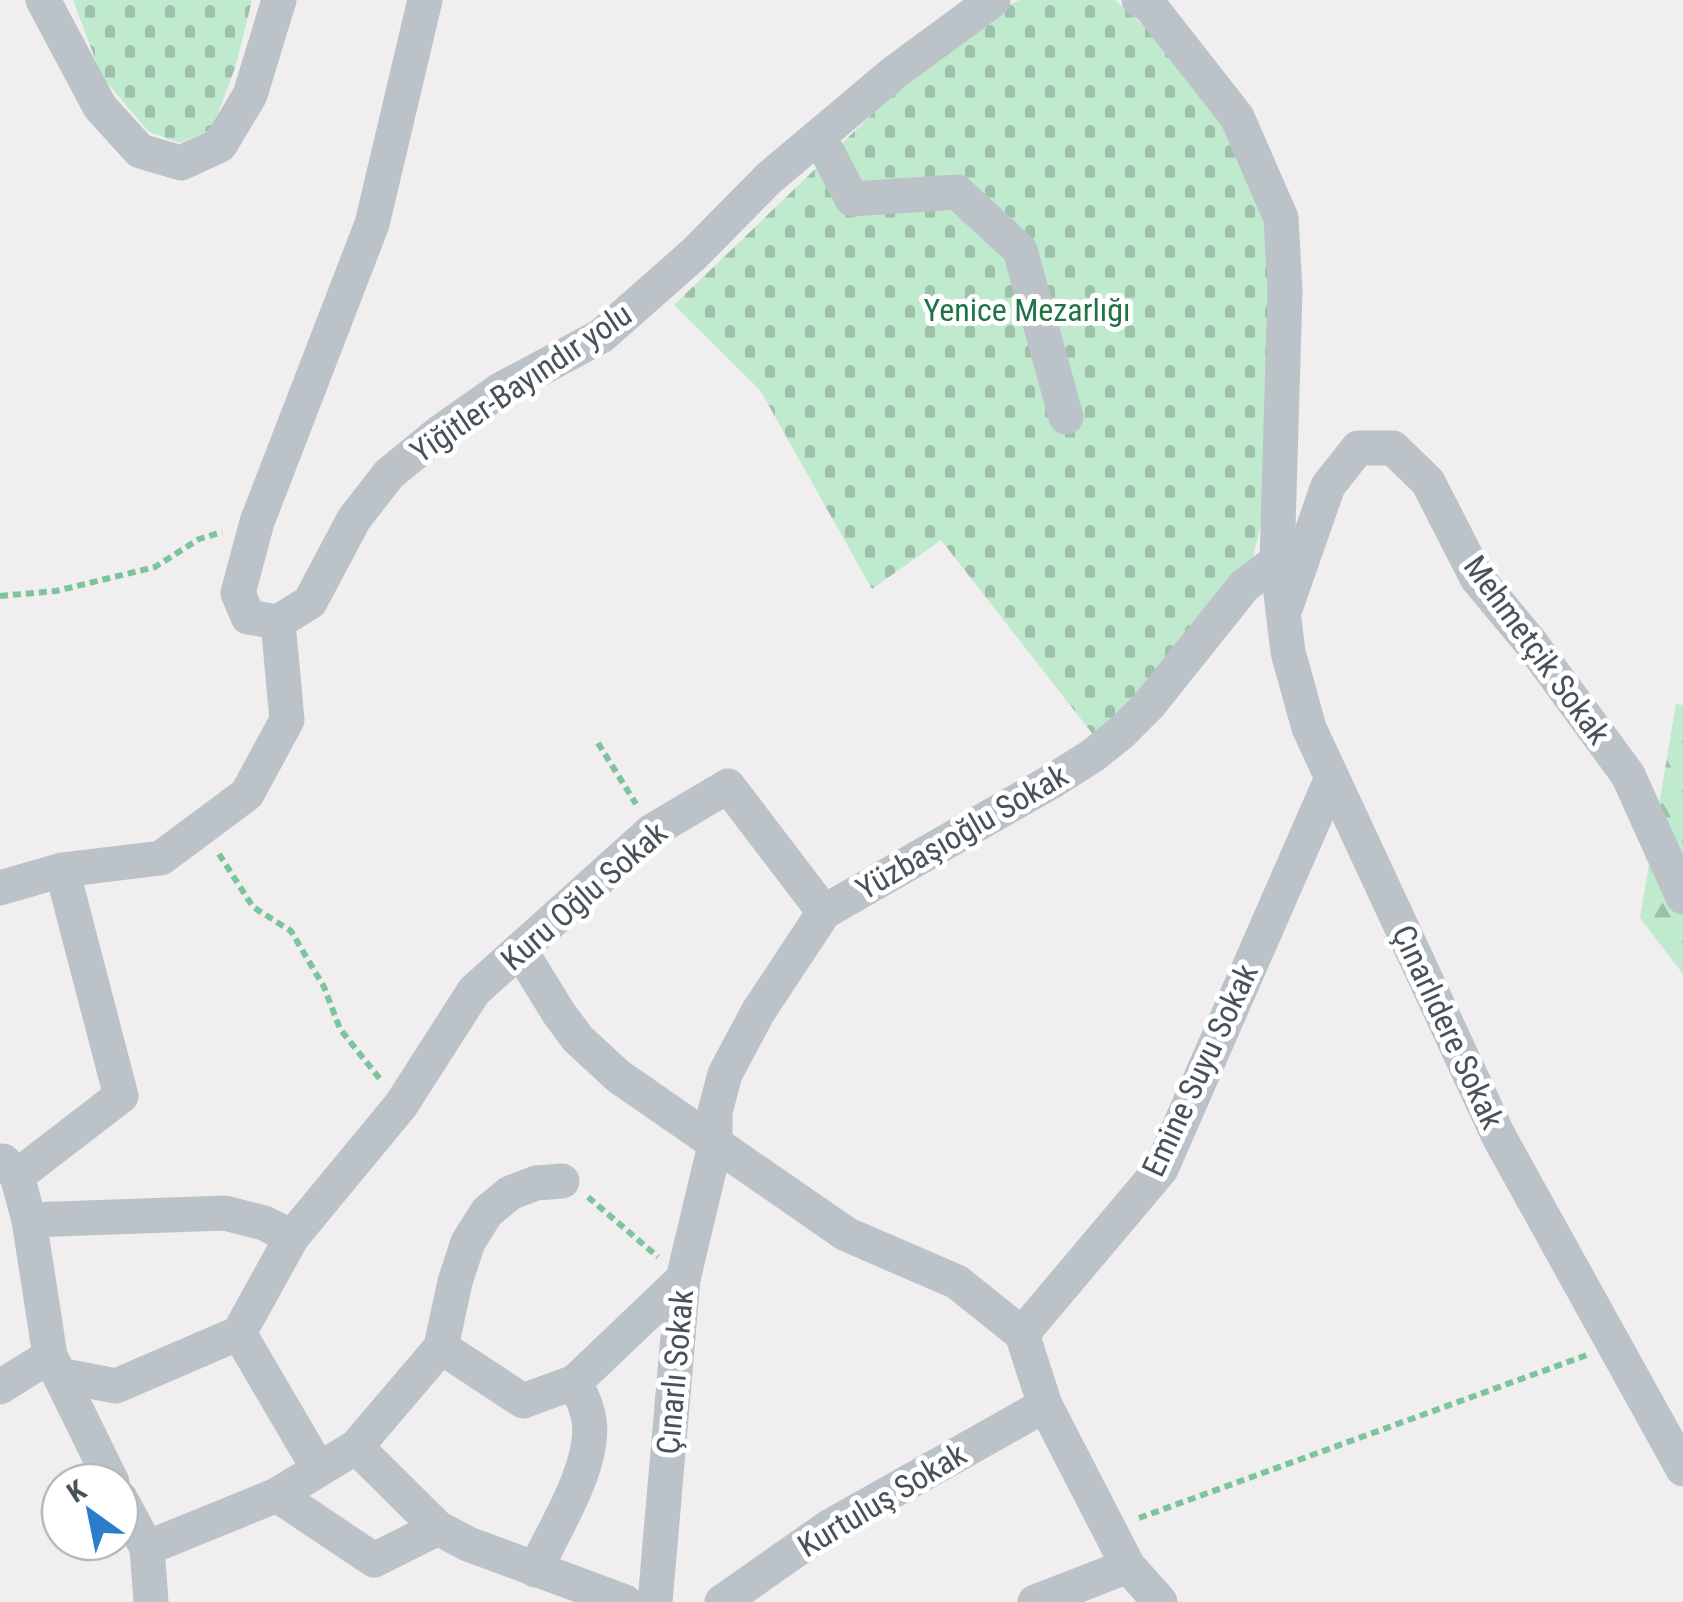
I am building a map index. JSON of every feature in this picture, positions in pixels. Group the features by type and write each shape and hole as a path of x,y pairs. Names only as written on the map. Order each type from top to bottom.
{"street":[{"path":"43,0 100,107 140,151 181,163 220,145 240,112 250,95 279,0"},
{"path":"0,888 62,870 161,858 247,794 288,720 278,622 248,617 238,592 257,522 372,224 424,0"},
{"name":"Yiğitler-Bayındır yolu","path":"278,622 310,602 354,519 389,474 500,390 601,336 818,136 895,72 993,0"},
{"path":"1139,0 1150,6 1238,117 1282,218 1284,291 1277,561"},
{"path":"818,136 852,199 958,192 1020,250 1066,417"},
{"name":"Mehmetçik Sokak","path":"1284,614 1328,486 1358,448 1393,448 1428,482 1477,578 1531,643 1628,774 1683,897"},
{"name":"Çınarlıdere Sokak","path":"1277,561 1288,652 1309,728 1499,1136 1683,1468"},
{"name":"Yüzbaşıoğlu Sokak","path":"715,1146 715,1112 724,1074 758,1012 824,912 1092,756 1148,706 1244,586 1277,561"},
{"name":"Emine Suyu Sokak","path":"1022,1334 1161,1169 1332,778"},
{"name":"Kuru Oğlu Sokak","path":"239,1333 292,1237 400,1105 474,991 652,831 728,786 824,912"},
{"path":"62,870 121,1096 8,1167 29,1220 55,1365 102,1462"},
{"path":"520,950 558,1012 597,1058 715,1146 846,1234 957,1282 1022,1334 1045,1405 1128,1566 1160,1602"},
{"name":"Çınarlı Sokak","path":"654,1602 683,1280 715,1146"},
{"path":"146,1548 277,1495 356,1446 441,1347 468,1242 487,1212 510,1194 536,1183 562,1181"},
{"path":"29,1220 225,1213 264,1223 292,1237"},
{"path":"441,1347 522,1401 575,1382 683,1280"},
{"path":"0,1387 55,1365 116,1386 239,1333 318,1468"},
{"path":"536,1570 589,1448 590,1423 575,1382"},
{"name":"Kurtuluş Sokak","path":"722,1602 829,1527 1045,1405"},
{"path":"356,1446 438,1528 468,1544 625,1602"},
{"path":"277,1495 374,1560 438,1528"},
{"path":"140,1536 146,1548 151,1602"},
{"path":"1036,1602 1128,1566"}],"path":[{"path":"0,596 56,592 155,567 199,539 257,522"},
{"path":"598,744 652,831"},
{"path":"202,828 254,907 291,931 324,986 340,1029 400,1105"},
{"path":"562,1181 595,1201 683,1280"},
{"path":"1110,1529 1614,1345"}],"green space":[{"path":"73,0 252,0 236,65 212,129 180,143 149,132 102,77"},
{"name":"Yenice Mezarlığı","path":"1020,0 1115,0 1188,67 1272,211 1269,490 1251,566 1106,751 941,540 872,589 760,390 674,305 887,100"},
{"path":"1676,704 1683,705 1683,974 1640,918"}]}
